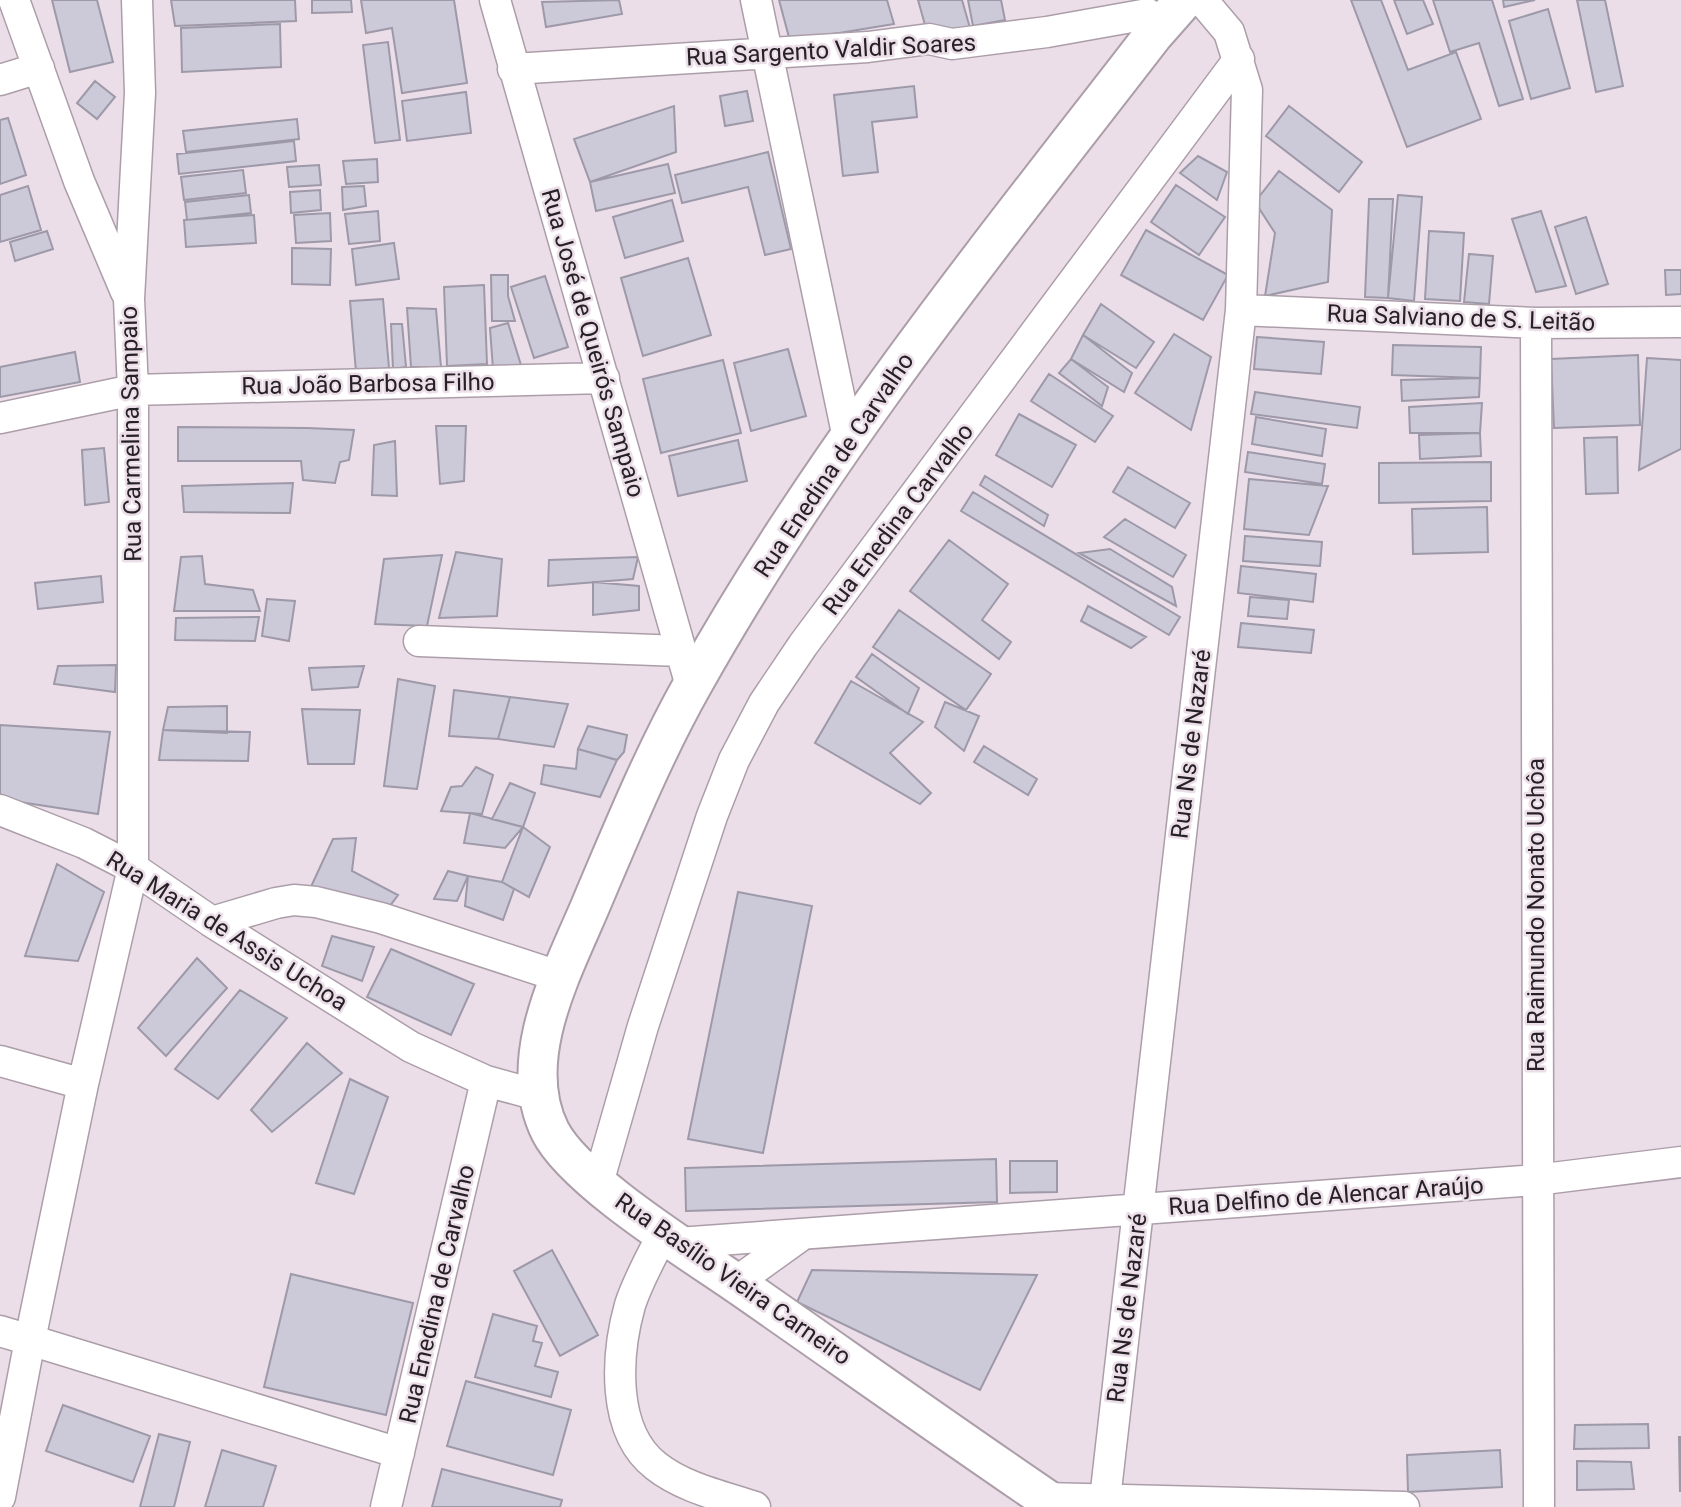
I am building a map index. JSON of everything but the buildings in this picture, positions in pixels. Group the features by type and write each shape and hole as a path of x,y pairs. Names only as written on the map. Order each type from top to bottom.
{"main road":[{"name":"Rua Enedina de Carvalho","path":"561,976 686,668 1148,16 1184,0"},
{"name":"Rua Basílio Vieira Carneiro","path":"561,976 540,1046 538,1071 548,1128 572,1163 671,1238 1052,1502"}],"street":[{"path":"14,0 79,181 129,299"},
{"name":"Rua Carmelina Sampaio","path":"0,1497 83,1084 133,868 132,390 129,299 140,93 137,0"},
{"name":"Rua José de Queirós Sampaio","path":"495,0 686,668"},
{"path":"756,0 848,438"},
{"name":"Rua Ns de Nazaré","path":"1105,1499 1241,310 1247,90 1229,32 1202,0"},
{"name":"Rua Sargento Valdir Soares","path":"513,69 869,47 929,39 952,44 1148,16"},
{"name":"Rua Enedina Carvalho","path":"598,1183 643,1026 712,816 734,760 764,703 811,635 1239,59"},
{"path":"0,80 38,68"},
{"name":"Rua Salviano de S. Leitão","path":"1241,310 1536,324 1681,322"},
{"name":"Rua Raimundo Nonato Uchôa","path":"1536,324 1536,1180 1539,1507"},
{"name":"Rua João Barbosa Filho","path":"0,418 132,390 604,378"},
{"path":"418,641 686,668"},
{"name":"Rua Maria de Assis Uchoa","path":"0,810 84,843 133,868 212,922 411,1047 486,1081 541,1096"},
{"path":"212,922 276,903 316,902 381,918 561,976"},
{"path":"0,1061 83,1084"},
{"name":"Rua Enedina de Carvalho","path":"387,1507 486,1081"},
{"name":"Rua Delfino de Alencar Araújo","path":"671,1238 803,1234 1138,1210 1536,1180 1681,1162"},
{"path":"735,1283 803,1234"},
{"path":"671,1238 635,1293 624,1332 621,1376 630,1434 649,1460 682,1482 755,1507"},
{"path":"0,1331 400,1453"},
{"path":"1052,1502 1105,1499 1404,1507"}]}
